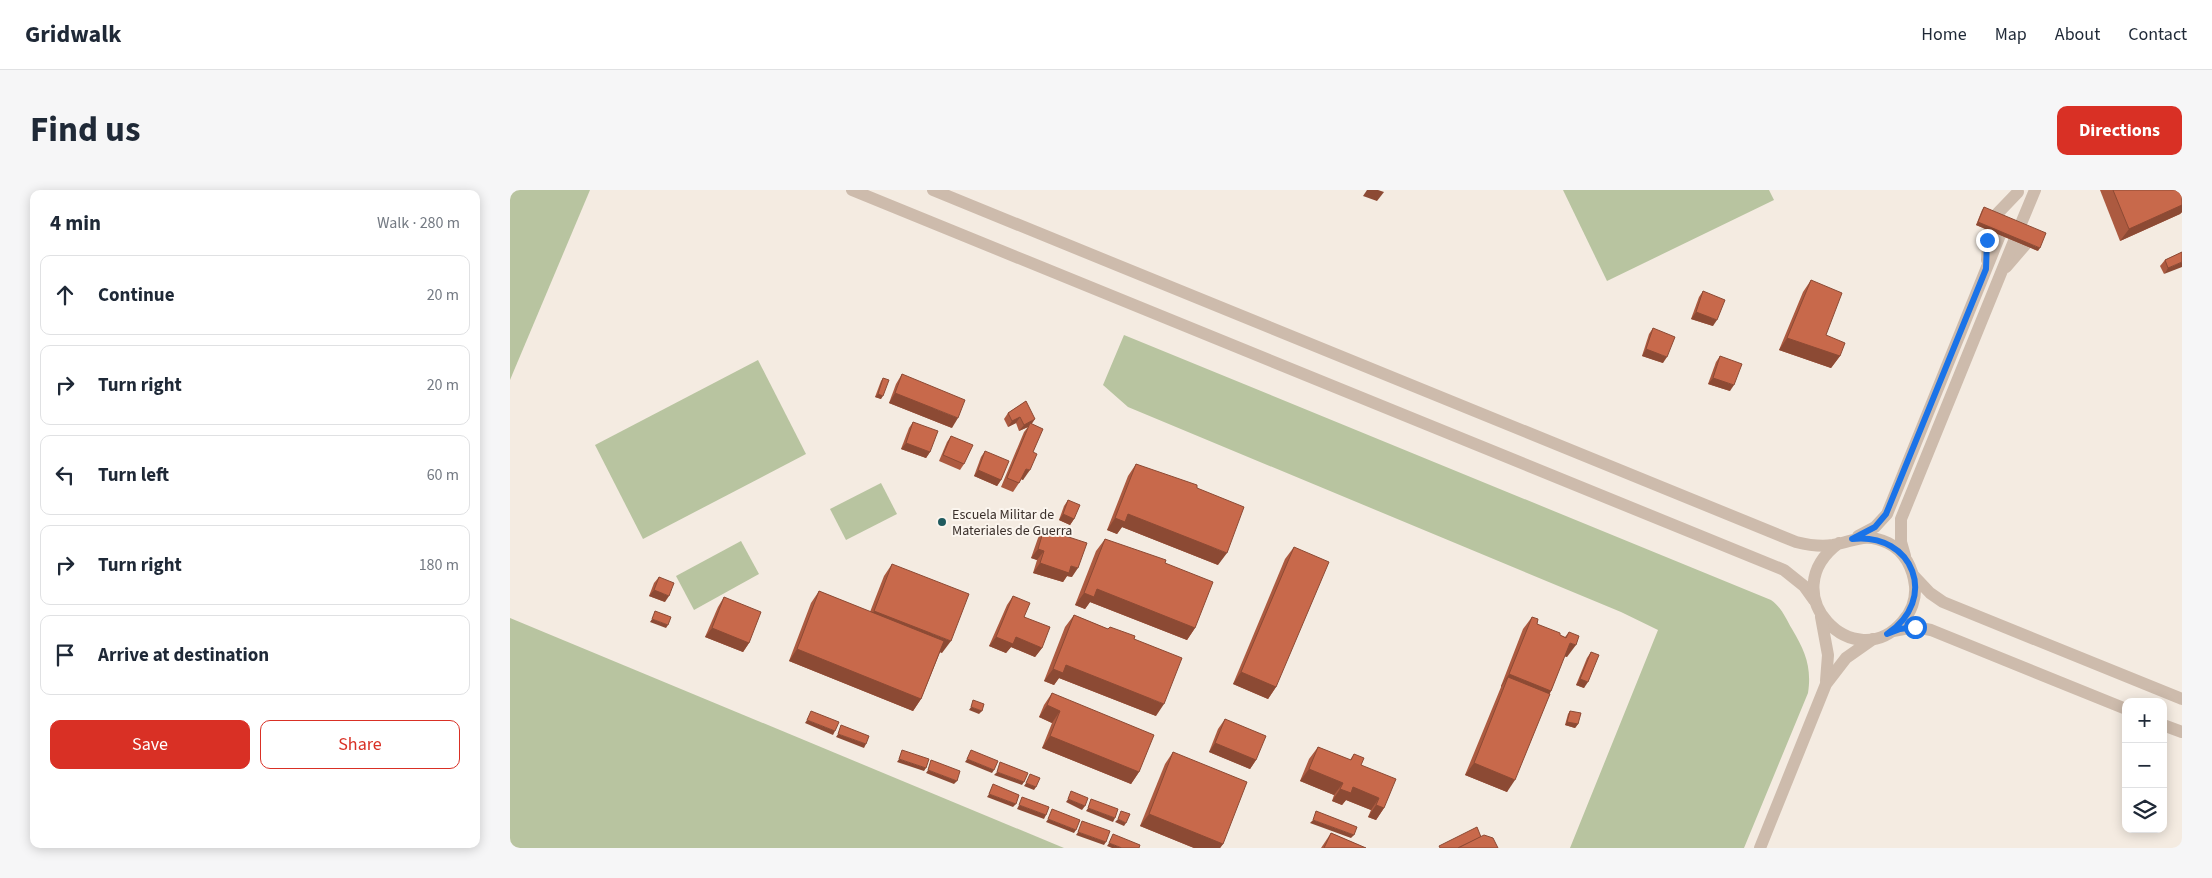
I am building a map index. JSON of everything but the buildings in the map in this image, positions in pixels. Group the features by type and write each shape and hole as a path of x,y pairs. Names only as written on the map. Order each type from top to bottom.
{"street":[{"path":"852,190 1784,570 1804,586 1819,611 1838,632 1855,638 1873,639"},
{"path":"933,190 1796,542 1820,546 1852,539 1875,527 1886,514 1986,269 1995,233"},
{"path":"2001,218 2018,191"},
{"path":"2025,228 2033,194"},
{"path":"2019,243 2000,275 1901,519 1901,542 1908,563 1914,576 1930,593 1943,602 2182,699"},
{"path":"1852,539 1878,539 1890,544 1901,552 1908,563"},
{"path":"1826,684 1827,641 1814,595 1816,571 1829,551 1839,543"},
{"path":"1887,634 1898,627 1907,616 1913,604 1914,576"},
{"path":"1760,848 1826,684 1846,658 1873,639 1907,628 1931,630 2122,707"},
{"path":"2167,726 2182,732"}],"green space":[{"path":"510,190 590,190 510,380"},
{"path":"1563,190 1769,190 1774,200 1607,281"},
{"path":"1124,335 1775,603 1797,637 1804,652 1809,675 1808,693 1744,848 1570,848 1658,630 1621,612 1128,407 1103,385"},
{"path":"758,360 806,454 643,539 595,445"},
{"path":"881,483 897,514 846,540 830,509"},
{"path":"741,541 759,574 694,610 676,576"},
{"path":"510,618 1064,848 510,848"}],"place":[{"name":"Escuela Militar de Materiales de Guerra","path":"942,522"}],"route":[{"path":"1915,627 1900,629 1887,634 1898,627 1907,616 1913,604 1914,576 1901,552 1890,544 1878,539 1865,537 1852,539 1875,527 1886,514 1986,269 1988,259 1987,240"}]}
